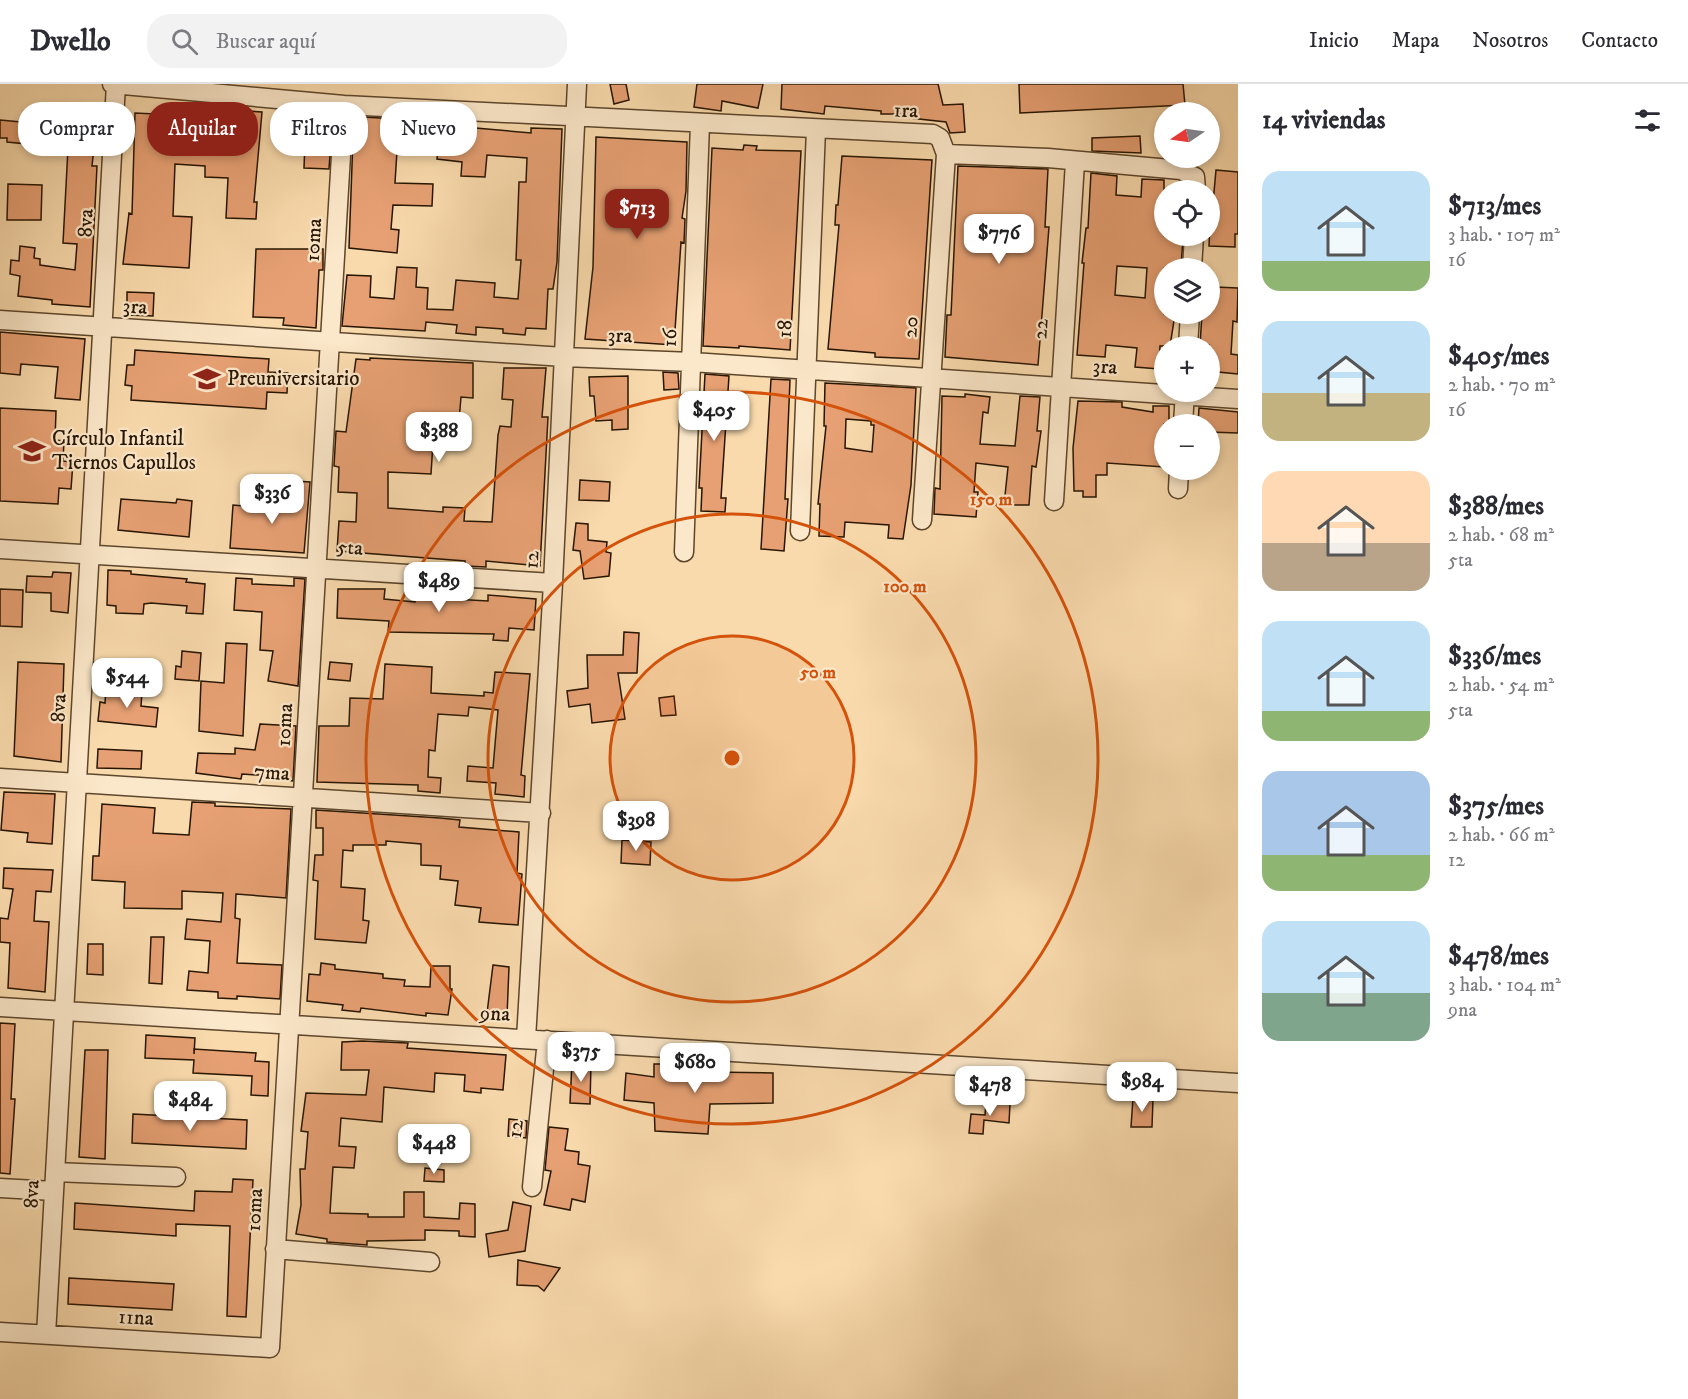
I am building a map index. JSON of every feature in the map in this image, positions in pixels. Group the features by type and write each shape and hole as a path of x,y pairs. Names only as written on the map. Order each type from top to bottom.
{"street":[{"name":"1ra","path":"115,84 311,102"},
{"name":"8va","path":"46,1335 89,555 104,327 115,84"},
{"name":"12","path":"526,1039 541,813 577,84"},
{"name":"1ra","path":"368,106 933,134 943,146 1075,162 1181,170 1190,173 1194,180"},
{"name":"16","path":"684,552 700,124"},
{"name":"18","path":"800,531 816,129"},
{"name":"20","path":"922,520 943,146"},
{"name":"10ma","path":"270,1348 341,156"},
{"name":"22","path":"1054,501 1059,387 1075,162"},
{"name":"3ra","path":"0,320 564,357 692,362 930,380 1154,392"},
{"name":"3ra","path":"1220,397 1238,399"},
{"path":"1178,480 1178,489"},
{"name":"5ta","path":"0,549 553,583"},
{"name":"7ma","path":"0,778 541,813"},
{"name":"9na","path":"0,1008 1238,1083"},
{"name":"12","path":"532,1187 547,1040"},
{"path":"55,1172 176,1177"},
{"path":"0,1188 54,1191"},
{"path":"276,1249 430,1262"},
{"name":"11na","path":"0,1332 270,1348"}],"building":[{"path":"610,84 626,84 629,100 614,104"},
{"path":"697,84 763,84 758,108 722,101 721,111 694,107"},
{"path":"782,84 938,84 943,105 963,104 965,132 950,133 946,122 910,118 910,114 881,114 881,111 825,106 824,114 781,109"},
{"path":"1019,84 1183,84 1185,102 1154,102 1154,107 1020,113"},
{"path":"258,112 262,112 254,202 257,202 256,219 226,218 228,178 205,177 205,166 175,164 173,216 192,217 189,268 123,264 129,213 132,214 135,113 147,114 147,156 258,156"},
{"path":"368,117 380,118 380,156 397,156 395,183 433,184 432,206 393,205 391,229 399,230 397,253 349,248 352,156 368,156"},
{"path":"0,120 18,122 18,143 7,142 7,138 0,138"},
{"path":"477,128 531,133 531,128 562,129 557,262 553,289 548,289 546,329 526,328 525,335 503,333 503,329 476,327 476,335 456,333 457,325 426,322 425,331 342,326 347,275 371,276 370,297 394,299 397,267 417,268 416,287 428,288 427,309 453,310 456,280 495,283 494,297 518,299 521,260 516,260 519,182 526,182 527,158 487,155 485,177 461,176 462,162 437,159 437,156 477,156"},
{"path":"1140,136 1141,153 1092,151 1092,138"},
{"path":"596,137 687,142 686,191 682,218 685,219 684,243 681,242 674,345 585,339 593,267"},
{"path":"744,145 757,146 756,150 801,151 790,350 703,346 712,148 743,150"},
{"path":"68,156 93,156 92,166 97,166 90,307 52,304 52,300 18,296 20,276 10,274 11,260 19,261 20,246 35,248 34,258 40,259 40,265 75,270 77,244 63,243"},
{"path":"304,156 330,156 329,169 304,168"},
{"path":"842,156 932,160 919,359 875,357 875,353 828,349 839,225 835,225 836,205 838,205"},
{"path":"958,166 1048,169 1045,227 1049,227 1038,365 945,357 947,315 951,315"},
{"path":"1216,170 1238,172 1238,234 1235,234 1235,247 1209,246 1220,246 1220,180 1215,180"},
{"path":"1091,173 1117,176 1116,195 1141,197 1142,179 1164,180 1154,180 1154,246 1182,246 1182,258 1154,258 1154,324 1173,324 1172,336 1154,336 1154,369 1135,367 1137,348 1106,345 1105,357 1077,355 1086,228 1088,228","holes":["1117,266 1147,268 1145,298 1115,295"]},
{"path":"8,184 42,185 41,220 7,220"},
{"path":"256,249 323,249 323,270 319,270 316,328 283,325 284,318 253,317"},
{"path":"1220,287 1238,288 1237,322 1233,321 1231,354 1238,355 1238,374 1220,372 1220,336 1201,336 1201,324 1220,324"},
{"path":"127,292 154,293 153,316 127,315"},
{"path":"0,332 85,339 80,400 55,398 58,367 21,364 20,375 0,373"},
{"name":"Preuniversitario","path":"135,350 269,359 268,372 288,373 287,393 267,392 266,409 131,400 132,386 125,385 127,365 134,365"},
{"path":"370,358 473,363 473,398 461,397 457,445 433,443 431,474 388,472 388,508 443,512 443,507 465,508 464,521 492,522 498,435 500,426 511,427 513,400 502,399 504,368 546,368 542,417 548,417 540,566 486,561 486,567 465,566 465,561 337,551 339,521 356,522 357,493 338,492 339,467 334,466 336,431 346,432 356,359 370,360"},
{"path":"663,372 678,373 679,389 664,390"},
{"path":"705,374 729,376 721,498 726,498 725,512 701,511 702,488 699,488"},
{"path":"628,376 628,429 612,430 612,420 596,421 594,396 590,396 589,377"},
{"path":"771,379 790,380 785,499 788,499 784,551 761,549"},
{"path":"825,383 916,388 911,485 903,539 888,538 889,525 845,522 844,537 819,536 820,504 818,504 826,426 824,426","holes":["846,419 871,421 871,425 874,425 872,452 845,448"]},
{"path":"965,394 990,397 988,413 983,412 980,444 1015,446 1020,396 1040,397 1037,431 1041,431 1036,467 1032,466 1029,505 1004,505 1008,467 976,463 974,492 978,492 976,517 934,514 935,488 940,489 942,396 965,397"},
{"path":"1078,401 1122,402 1122,407 1153,412 1153,406 1169,406 1169,414 1154,414 1154,466 1107,463 1107,475 1096,475 1096,497 1083,497 1083,491 1074,491 1073,448"},
{"name":"Círculo Infantil Tiernos Capullos","path":"0,408 56,411 55,440 64,441 63,461 73,462 71,489 59,488 58,504 0,501"},
{"path":"1199,408 1238,412 1238,433 1220,432 1220,414 1199,414"},
{"path":"580,480 610,482 609,501 579,500"},
{"path":"295,481 310,482 304,553 230,548 233,505 293,510"},
{"path":"121,499 176,503 177,499 192,501 189,537 118,530"},
{"path":"576,523 588,524 588,540 607,542 606,552 611,553 609,576 584,579 580,551 573,550"},
{"path":"108,570 187,579 186,582 205,584 203,614 186,613 187,606 151,603 144,604 143,614 116,613 116,606 107,605"},
{"path":"53,572 71,573 68,613 51,611 51,593 26,592 27,576 52,577"},
{"path":"236,578 252,579 252,584 294,586 294,578 305,579 298,686 268,681 273,651 260,650 262,612 234,610"},
{"path":"416,586 436,588 435,598 488,601 488,595 536,599 534,630 509,628 508,641 493,640 494,634 388,632 389,621 337,618 338,589 385,589 384,599 415,602"},
{"path":"0,589 23,590 22,627 0,626"},
{"path":"624,632 639,633 637,673 618,673 625,719 592,723 590,704 569,707 567,691 588,688 587,655 623,655"},
{"path":"226,643 247,644 243,736 199,731 201,681 224,683"},
{"path":"182,651 201,653 199,681 175,679 176,666 181,667"},
{"path":"18,662 64,664 61,762 14,756"},
{"path":"330,662 352,664 350,681 328,679"},
{"path":"385,664 432,667 431,693 484,696 484,692 493,693 495,672 530,674 521,775 525,776 524,797 495,794 496,783 467,781 468,766 493,768 498,710 469,707 468,716 438,714 435,751 429,750 428,777 441,778 440,793 418,791 418,785 317,782 319,726 349,726 350,698 383,699"},
{"path":"106,688 142,692 141,706 158,708 156,727 98,721 100,702 105,703"},
{"path":"674,696 676,715 661,716 659,698"},
{"path":"260,724 296,726 293,781 273,779 273,776 242,774 241,779 196,773 198,753 235,754 235,748 255,750"},
{"path":"98,749 142,751 141,769 97,768"},
{"path":"4,792 55,794 52,844 27,842 28,833 1,830"},
{"path":"192,802 215,803 215,806 291,809 286,898 236,894 235,918 240,919 237,963 282,965 280,999 237,996 237,999 218,998 218,992 187,990 189,971 208,973 210,941 185,939 187,919 221,922 223,893 182,891 182,909 124,908 125,882 92,880 93,856 99,856 102,804 155,808 153,833 189,835"},
{"path":"316,810 460,820 459,827 519,832 517,873 522,874 518,925 479,922 481,908 455,905 458,881 440,879 441,866 421,865 421,844 386,841 386,845 353,845 353,851 343,850 341,887 365,889 363,920 369,921 366,943 315,939 318,881 313,880 315,855 323,855 323,828 316,828"},
{"path":"622,840 651,842 650,865 621,863"},
{"path":"4,868 53,870 51,892 36,891 34,921 49,922 45,992 8,988 10,943 0,942 0,918 8,919 13,889 3,888"},
{"path":"151,937 164,937 162,984 149,983"},
{"path":"88,944 103,944 103,975 87,974"},
{"path":"321,963 335,965 335,969 383,974 383,978 405,980 404,986 430,987 431,966 450,966 450,989 452,989 448,1015 426,1013 426,1016 361,1008 360,1012 342,1010 343,1005 307,1001 309,974 320,975"},
{"path":"493,965 509,967 507,1016 487,1013"},
{"path":"0,1023 15,1024 11,1099 15,1099 10,1174 0,1173"},
{"path":"146,1035 195,1038 194,1049 256,1053 255,1061 269,1062 268,1096 251,1095 252,1076 193,1073 194,1060 145,1058"},
{"path":"342,1042 408,1043 407,1048 506,1055 503,1090 481,1088 481,1093 464,1091 465,1075 435,1073 434,1092 384,1087 382,1122 341,1118 339,1146 356,1147 354,1168 333,1167 330,1213 368,1214 368,1217 404,1217 404,1192 424,1192 424,1217 459,1219 460,1203 475,1204 475,1237 459,1236 459,1231 425,1230 425,1240 367,1241 367,1245 327,1242 327,1239 296,1234 301,1205 300,1169 305,1169 308,1132 301,1131 306,1093 366,1095 369,1070 341,1070"},
{"path":"85,1050 108,1050 105,1159 79,1157"},
{"path":"572,1062 591,1063 590,1104 570,1103"},
{"path":"654,1064 709,1064 709,1072 773,1073 773,1103 710,1104 708,1134 655,1131 654,1103 624,1100 626,1073 654,1077"},
{"path":"1133,1098 1153,1099 1152,1127 1131,1127"},
{"path":"986,1102 1010,1104 1009,1123 984,1120 983,1134 969,1133 971,1114 985,1115"},
{"path":"133,1114 247,1120 246,1149 132,1143"},
{"path":"509,1119 527,1121 526,1138 508,1136"},
{"path":"549,1127 568,1129 565,1150 579,1152 578,1164 590,1166 585,1202 572,1199 570,1210 544,1205 551,1171 545,1170"},
{"path":"425,1168 444,1170 444,1182 424,1181"},
{"path":"233,1179 253,1180 246,1317 227,1316 230,1226 176,1224 176,1236 74,1229 75,1203 194,1211 195,1191 232,1192"},
{"path":"513,1202 531,1206 525,1251 489,1257 486,1234 508,1230"},
{"path":"518,1260 560,1268 544,1291 538,1286 517,1285"},
{"path":"69,1278 174,1284 172,1310 68,1304"}],"place":[{"name":"Preuniversitario","path":"207,379"},
{"name":"Círculo Infantil Tiernos Capullos","path":"32,451"}]}
